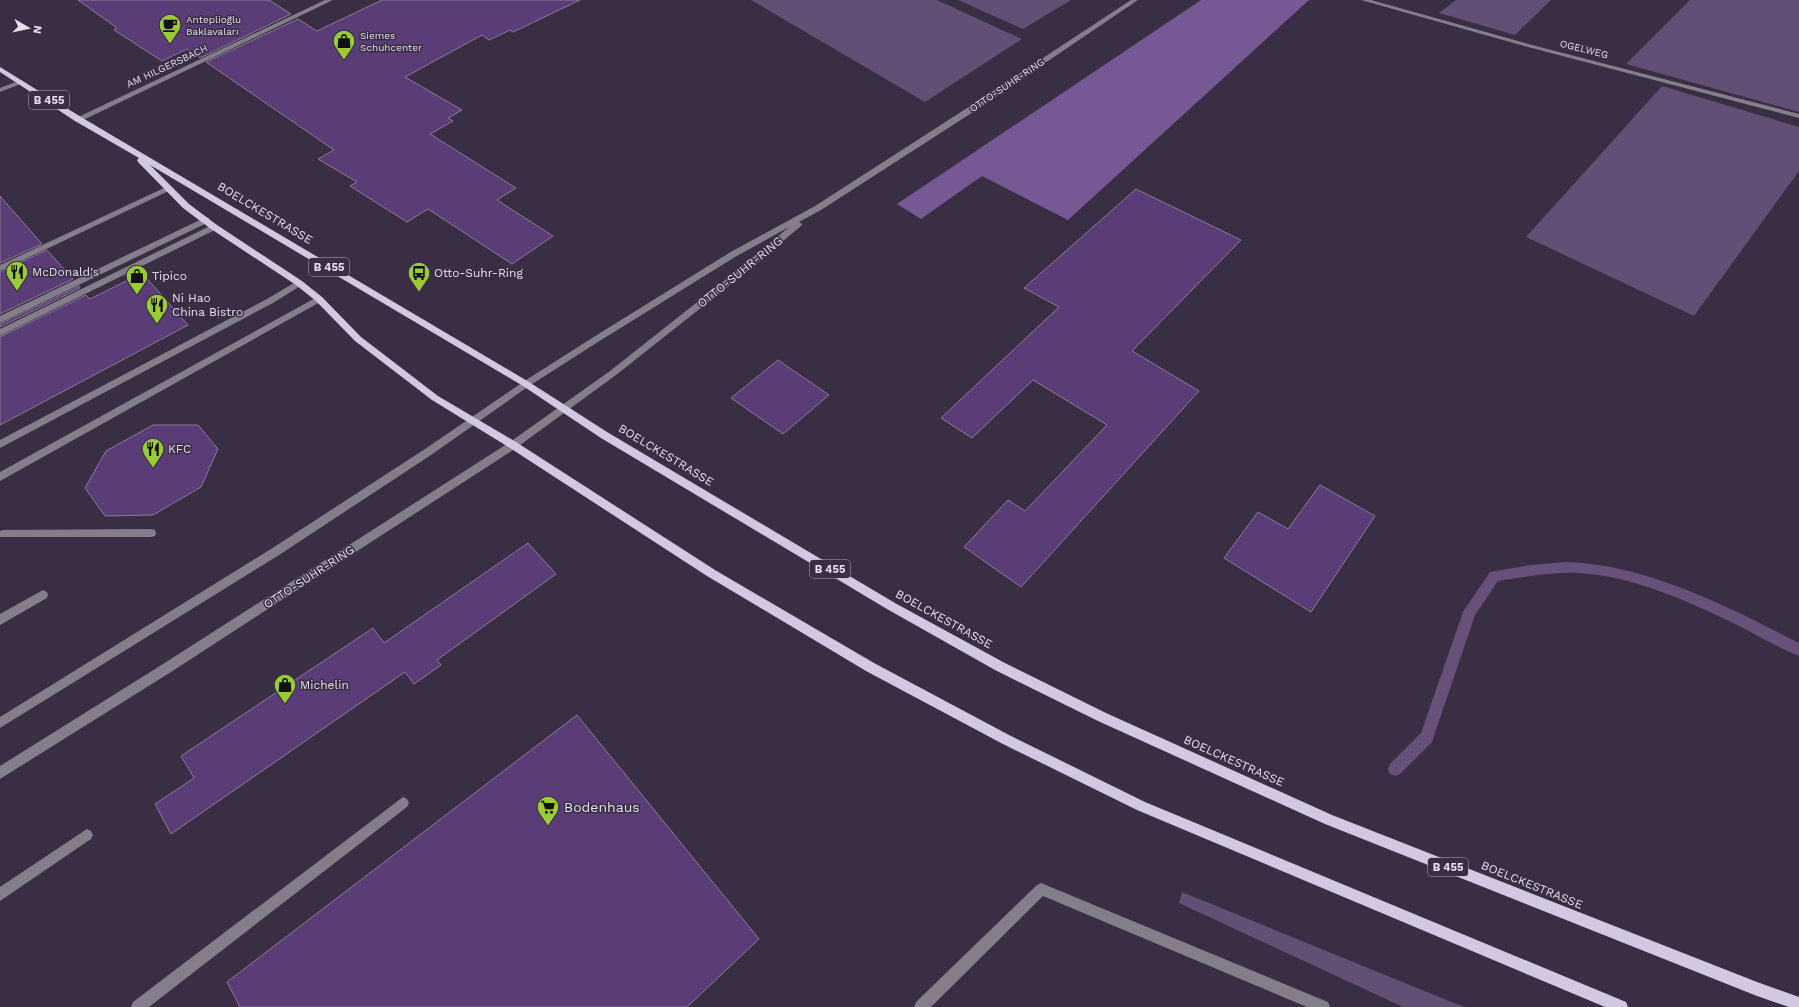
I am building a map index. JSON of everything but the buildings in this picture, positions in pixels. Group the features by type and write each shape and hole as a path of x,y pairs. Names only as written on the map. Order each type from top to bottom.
{"main road":[{"name":"BOELCKESTRASSE","path":"0,68 78,119 526,384 604,435 891,606 999,666 1102,717 1329,820 1757,989 1799,1004"},
{"name":"BOELCKESTRASSE","path":"131,150 186,206 214,227 299,283 319,299 358,339 434,398 513,445 711,573 870,667 1006,739 1141,806 1621,1007"}],"street":[{"name":"AM HILGERSBACH","path":"78,119 330,0"},
{"name":"OTTO-SUHR-RING","path":"0,722 275,552 473,421 526,384 705,272 818,208 967,112 1135,0"},
{"name":"OGELWEG","path":"1364,0 1530,46 1731,97 1799,116"},
{"path":"0,90 21,82"},
{"path":"0,268 169,189"},
{"name":"OTTO-SUHR-RING","path":"0,773 167,668 513,445 564,409 707,299 818,208"},
{"path":"0,320 206,220"},
{"path":"0,332 214,227"},
{"path":"0,444 270,301 299,283"},
{"path":"0,477 319,299"},
{"path":"3,534 151,533"},
{"path":"0,620 43,595"},
{"path":"138,1007 404,803"},
{"path":"0,895 87,835"},
{"path":"921,1007 1041,889 1323,1007"}],"shaded area":[{"path":"751,0 937,0 1022,39 925,102"},
{"path":"958,0 1071,0 1023,29"},
{"path":"1201,0 1309,0 1068,220 982,176 921,219 897,204"},
{"path":"1456,0 1551,0 1515,35 1439,13"},
{"path":"1690,0 1799,0 1799,112 1626,64"},
{"path":"1662,86 1799,127 1799,171 1694,316 1526,237"},
{"path":"1182,892 1465,1007 1403,1007 1179,903"}],"waterway":[{"path":"1395,769 1427,737 1469,612 1494,576 1542,569 1566,568 1591,569 1618,574 1671,590 1698,601 1724,612 1799,650"}],"place":[{"name":"Anteplioğlu Baklavaları","path":"170,44"},
{"name":"Siemes Schuhcenter","path":"344,60"},
{"name":"McDonald's","path":"17,292"},
{"name":"Otto-Suhr-Ring","path":"419,292"},
{"name":"Tipico","path":"137,296"},
{"name":"Ni Hao China Bistro","path":"157,324"},
{"name":"KFC","path":"153,468"},
{"name":"Michelin","path":"285,704"},
{"name":"Bodenhaus","path":"548,826"}]}
